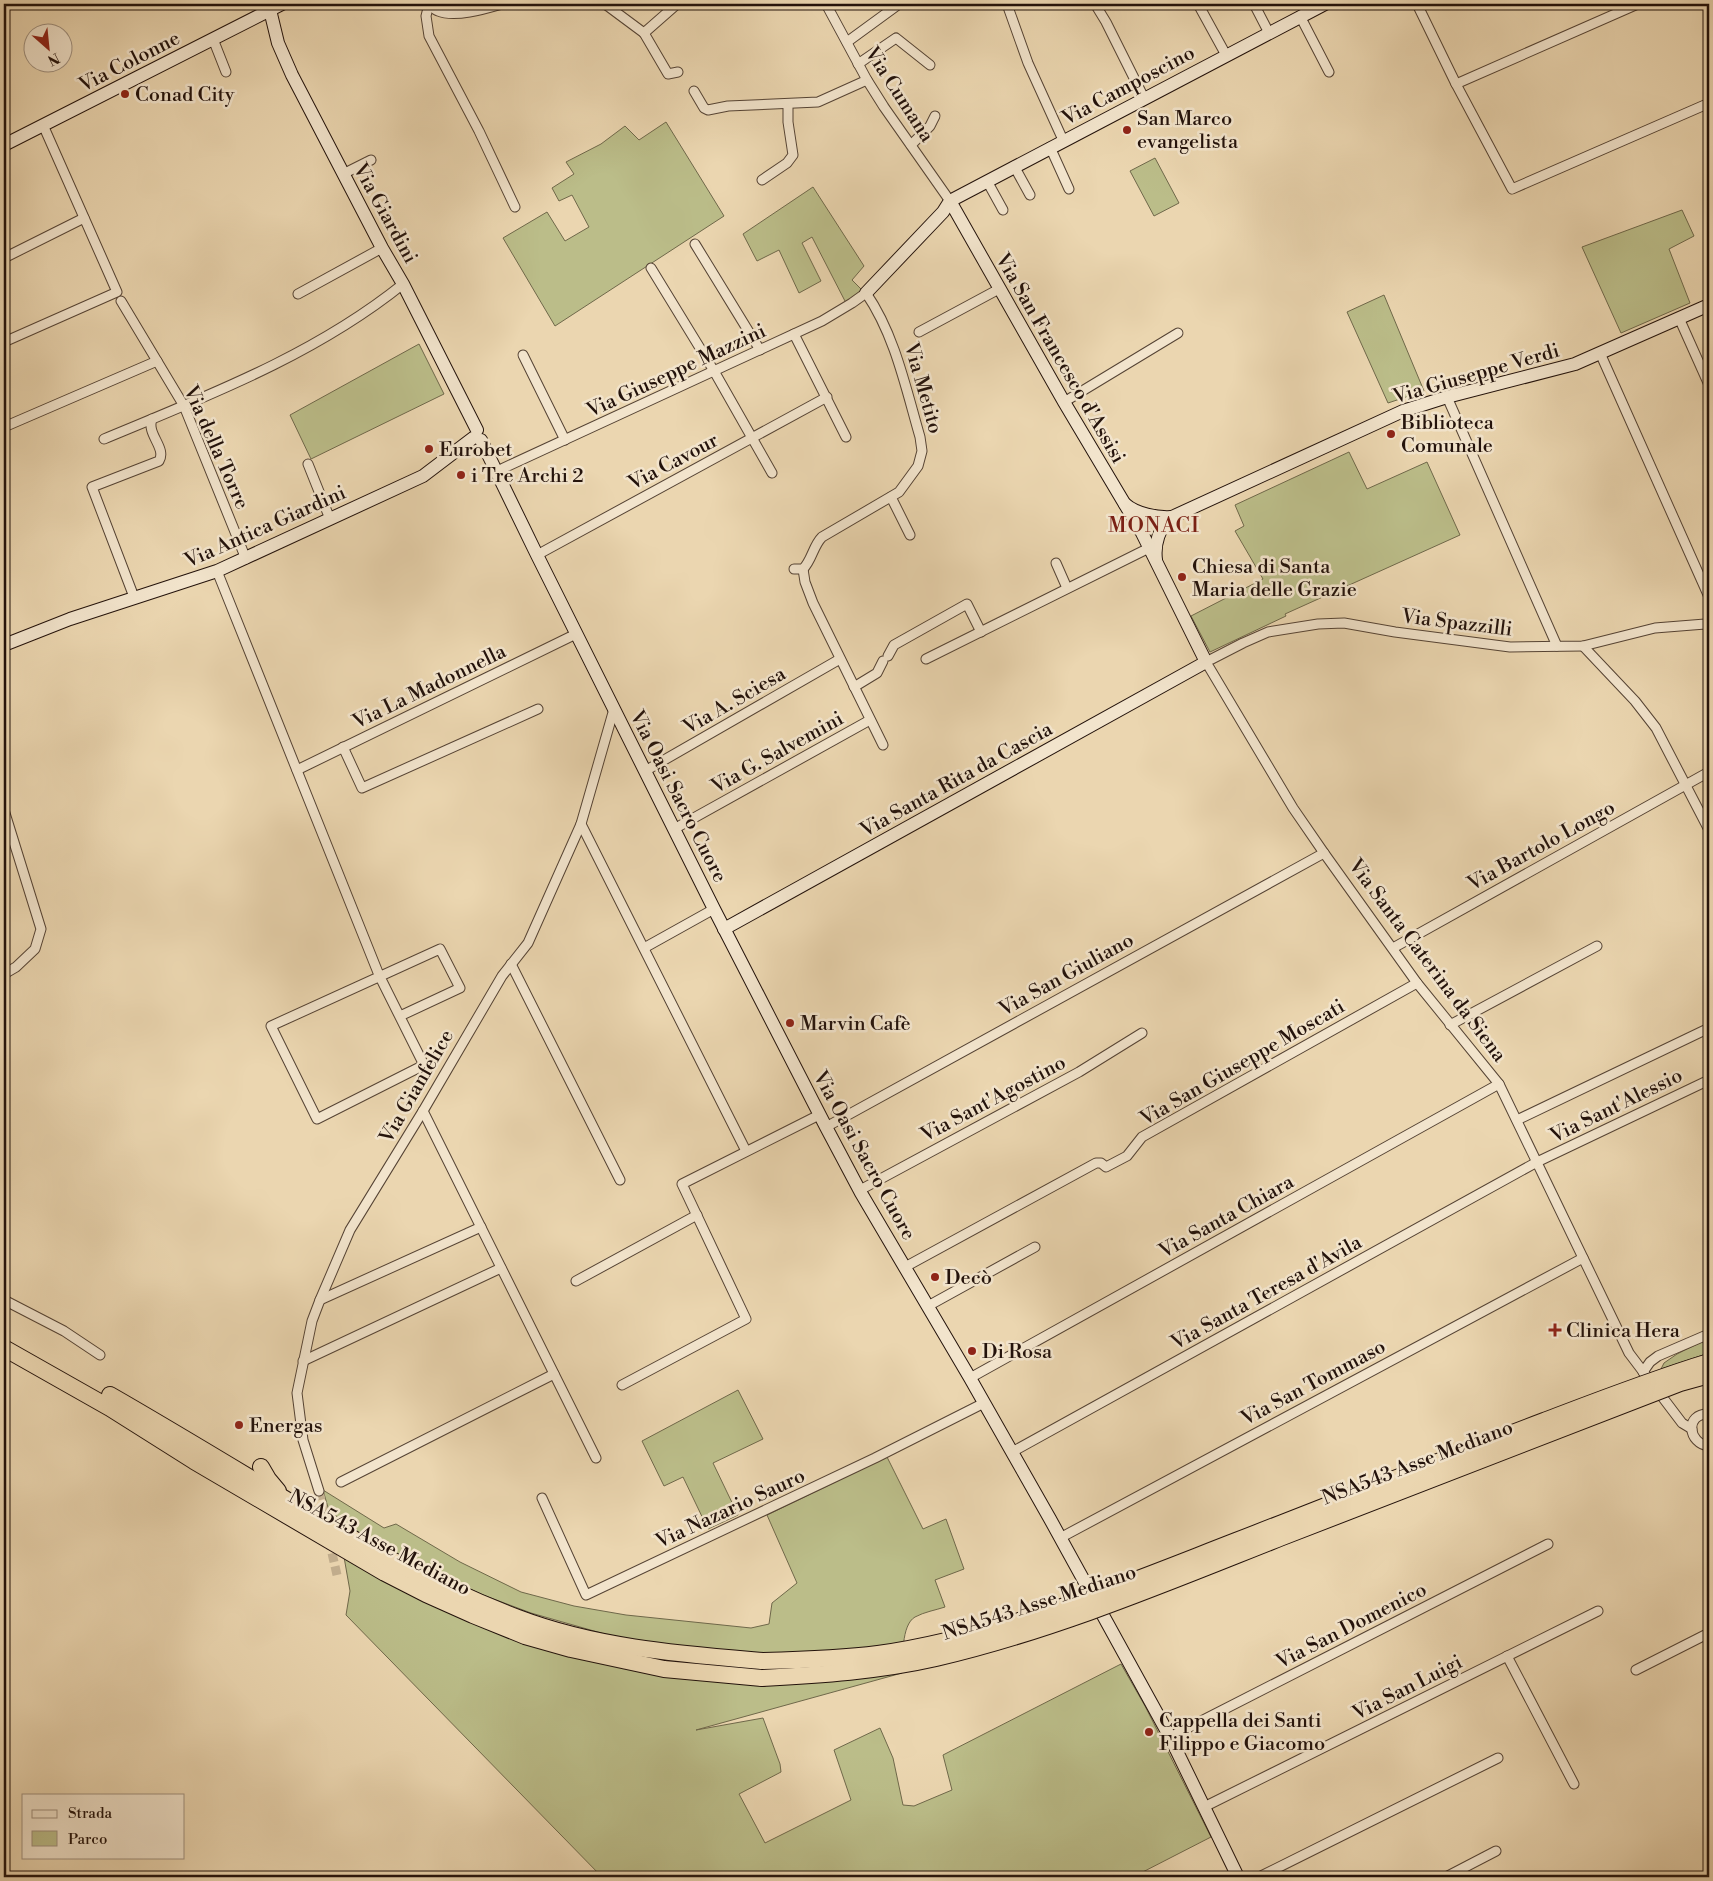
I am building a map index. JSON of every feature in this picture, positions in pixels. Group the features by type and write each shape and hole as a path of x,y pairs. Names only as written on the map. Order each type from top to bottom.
{"highway":[{"name":"NSA543 Asse Mediano","path":"4,1336 392,1561 519,1619 616,1645 666,1653 763,1661 813,1660 878,1654 1000,1627 1110,1590 1510,1434 1665,1376 1709,1362"},
{"name":"NSA543 Asse Mediano","path":"4,1348 110,1408 194,1462 385,1573 473,1615 525,1636 571,1650 664,1669 762,1678 877,1669 936,1658 1011,1638 1110,1604 1541,1436 1680,1383 1709,1374"},
{"path":"117,1400 178,1422"},
{"path":"261,1467 268,1479 286,1500"}],"street":[{"name":"Via Colonne","path":"4,145 213,39 268,7 282,4"},
{"path":"502,4 485,9 453,13 437,11 429,4 426,16 429,36 515,207"},
{"path":"605,4 644,33 668,74 678,72"},
{"path":"644,33 677,4"},
{"path":"847,42 899,4"},
{"path":"1095,4 1144,98"},
{"path":"1198,4 1226,55"},
{"path":"1254,4 1269,33"},
{"name":"Via Camposcino","path":"950,201 1324,4"},
{"path":"1417,4 1456,84 1512,189 1707,104"},
{"path":"1456,84 1638,4"},
{"name":"Via Cumana","path":"829,5 867,80 950,201"},
{"name":"Via Giardini","path":"268,7 278,43 292,75 382,248 404,284 477,436"},
{"path":"1008,7 1028,63 1063,140"},
{"path":"1300,16 1329,72"},
{"path":"858,64 896,38 930,65"},
{"path":"213,39 226,72"},
{"path":"694,92 704,108 708,110 728,106 818,102 867,80"},
{"path":"762,180 787,163 793,155 788,122 788,104"},
{"path":"911,145 930,126 935,116"},
{"path":"4,342 117,292 43,126"},
{"path":"1050,147 1069,190"},
{"path":"343,174 371,160"},
{"path":"1014,166 1030,195"},
{"path":"987,181 1004,210"},
{"path":"866,293 943,212 950,201"},
{"name":"Via San Francesco d'Assisi","path":"950,201 1064,402 1142,533"},
{"path":"4,258 84,218"},
{"path":"695,244 760,350"},
{"path":"298,294 382,248"},
{"path":"651,268 753,437 772,473"},
{"path":"104,439 257,374 376,306 404,284"},
{"path":"919,332 999,289"},
{"name":"Via Giuseppe Mazzini","path":"497,471 822,321 866,293"},
{"name":"Via Metito","path":"866,293 879,312 893,349 920,437 922,451 918,466 899,492 822,537 816,544 807,564 799,569 808,592 883,746"},
{"name":"Via della Torre","path":"121,301 184,406 246,559"},
{"name":"Via Giuseppe Verdi","path":"1142,533 1151,533 1165,520 1403,411 1447,397 1575,364 1709,305"},
{"path":"1679,318 1709,385"},
{"path":"1064,402 1178,333"},
{"path":"794,334 846,437"},
{"path":"1600,353 1709,597"},
{"path":"523,355 565,440"},
{"path":"4,427 157,361"},
{"name":"Via Cavour","path":"536,555 827,397"},
{"path":"1447,397 1557,646"},
{"path":"134,597 92,487 159,461 161,452 150,427 152,419"},
{"name":"Via Oasi Sacro Cuore","path":"477,436 497,471 536,555 819,1114 860,1190 1012,1452 1170,1737 1238,1877"},
{"name":"Via Antica Giardini","path":"4,645 70,619 217,571 246,559 422,476 477,436"},
{"path":"308,464 330,519"},
{"path":"891,497 910,535"},
{"path":"1123,502 1136,510 1165,520 1156,546 1156,561"},
{"name":"Via Santa Caterina da Siena","path":"1142,533 1206,662 1288,800 1417,983 1499,1084 1629,1353 1682,1423 1692,1429 1698,1442 1704,1446 1709,1446"},
{"path":"926,659 1149,548"},
{"path":"1056,563 1067,588"},
{"path":"217,571 379,975 424,1065 317,1119 271,1026 379,975 440,949 460,988 400,1016"},
{"path":"854,688 877,673 894,645 967,604 981,632"},
{"name":"Via Spazzilli","path":"1206,662 1268,632 1318,624 1344,623 1395,632 1510,647 1583,646 1655,628 1705,624 1709,626"},
{"name":"Via La Madonnella","path":"297,770 576,634"},
{"path":"1583,646 1635,701 1656,728 1709,830"},
{"name":"Via A. Sciesa","path":"645,771 840,659"},
{"name":"Via Santa Rita da Cascia","path":"724,929 1206,662"},
{"path":"343,747 362,788 538,709"},
{"name":"Via Gianfelice","path":"319,1491 303,1440 299,1418 298,1393 312,1321 350,1230 423,1111 502,976 528,944 581,824 614,709"},
{"name":"Via G. Salvemini","path":"674,829 870,720"},
{"name":"Via Bartolo Longo","path":"1393,948 1707,773"},
{"path":"4,810 41,929 35,949 16,967 4,974"},
{"path":"581,824 746,1151"},
{"name":"Via San Giuliano","path":"826,1126 1324,853"},
{"path":"644,948 714,909"},
{"path":"1450,1025 1598,946"},
{"path":"511,964 620,1180"},
{"name":"Via San Giuseppe Moscati","path":"905,1267 1096,1163 1102,1163 1106,1167 1127,1156 1142,1137 1417,983"},
{"path":"1517,1120 1705,1030"},
{"name":"Via Sant'Agostino","path":"860,1190 1079,1072 1142,1033"},
{"name":"Via Sant'Alessio","path":"1537,1162 1709,1080"},
{"name":"Via Santa Chiara","path":"970,1378 1499,1084"},
{"path":"423,1111 596,1458"},
{"path":"622,1384 746,1319 682,1184 819,1114"},
{"name":"Via Santa Teresa d'Avila","path":"1012,1452 1537,1162"},
{"path":"576,1281 697,1216"},
{"path":"320,1300 481,1227"},
{"path":"928,1306 1035,1247"},
{"name":"Via San Tommaso","path":"1060,1538 1583,1258"},
{"path":"303,1361 501,1268"},
{"path":"4,1300 64,1331 100,1355"},
{"path":"1643,1372 1650,1362 1658,1356 1709,1334"},
{"path":"341,1482 554,1374"},
{"name":"Via Nazario Sauro","path":"542,1498 586,1595 875,1458 984,1403"},
{"path":"1692,1429 1692,1423 1696,1418 1709,1411"},
{"path":"1675,1413 1681,1417 1696,1418"},
{"name":"Via San Domenico","path":"1170,1737 1548,1544"},
{"name":"Via San Luigi","path":"1204,1807 1598,1611"},
{"path":"1636,1670 1709,1633"},
{"path":"1507,1656 1574,1784"},
{"path":"1259,1877 1498,1758"},
{"path":"1446,1877 1463,1873 1496,1851"}],"green space":[{"path":"666,122 724,216 555,326 503,238 547,212 565,241 589,227 572,195 559,201 552,188 574,174 566,162 601,144 625,126 639,140"},
{"path":"1155,158 1179,203 1154,216 1130,171"},
{"path":"813,187 864,266 852,280 862,290 846,303 812,237 802,243 821,281 799,293 779,250 757,261 743,234"},
{"path":"1682,210 1694,236 1669,249 1690,303 1621,333 1582,247"},
{"path":"1384,295 1424,391 1388,403 1347,312"},
{"path":"419,344 444,394 311,459 290,415"},
{"path":"1349,452 1367,489 1427,462 1460,535 1285,614 1286,616 1210,652 1191,616 1263,579 1235,531 1244,526 1235,505"},
{"path":"1709,1338 1709,1353 1661,1369 1664,1363 1677,1354"},
{"path":"738,1390 763,1439 713,1463 738,1515 708,1529 683,1477 664,1486 642,1441"},
{"path":"887,1457 923,1529 946,1519 964,1569 935,1580 945,1607 926,1612 910,1621 905,1635 902,1673 696,1730 763,1718 780,1764 781,1772 739,1794 765,1843 851,1800 834,1750 880,1728 893,1758 903,1805 914,1806 952,1790 943,1755 1121,1664 1145,1706 1211,1837 1133,1877 602,1877 346,1615 350,1591 344,1557 473,1621 766,1685 767,1656 629,1641 531,1613 483,1595 364,1536 329,1511 323,1490 384,1528 396,1524 460,1562 521,1592 574,1606 626,1615 751,1628 769,1624 772,1603 797,1583 767,1515"}],"tunnel":[{"path":"319,1491 326,1525"},
{"path":"329,1540 337,1575"}],"place":[{"name":"Conad City","path":"125,94"},
{"name":"San Marco evangelista","path":"1127,130"},
{"name":"Biblioteca Comunale","path":"1391,434"},
{"name":"Eurobet","path":"429,449"},
{"name":"i Tre Archi 2","path":"461,475"},
{"name":"Chiesa di Santa Maria delle Grazie","path":"1182,577"},
{"name":"Marvin Cafè","path":"790,1023"},
{"name":"Decò","path":"935,1277"},
{"name":"Clinica Hera","path":"1555,1330"},
{"name":"Di Rosa","path":"972,1351"},
{"name":"Energas","path":"239,1425"},
{"name":"Cappella dei Santi Filippo e Giacomo","path":"1149,1732"}],"district":[{"name":"MONACI","path":"1154,525"}]}
